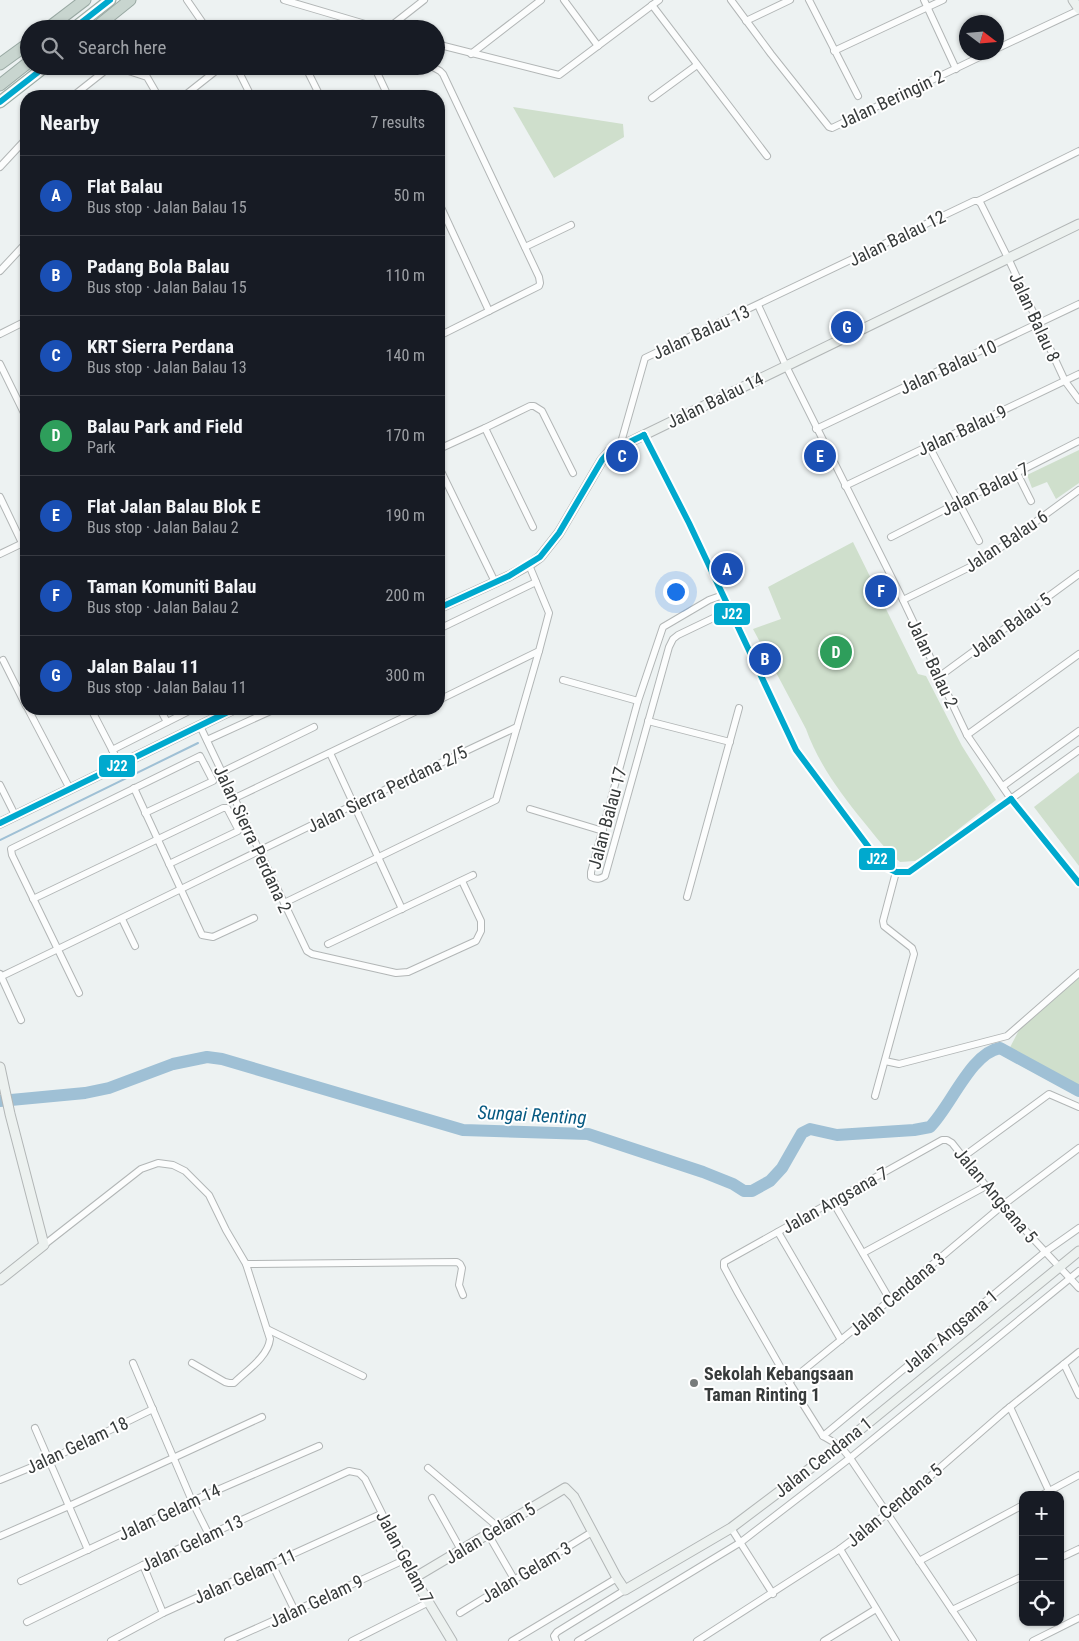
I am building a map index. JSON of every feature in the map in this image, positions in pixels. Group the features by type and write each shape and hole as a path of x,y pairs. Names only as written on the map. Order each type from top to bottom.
{"highway":[{"path":"59,20 85,0"},
{"path":"84,20 110,0"},
{"path":"105,20 130,0"},
{"path":"0,64 20,49"},
{"path":"0,85 20,69"},
{"path":"0,102 34,75"}],"street":[{"path":"187,0 200,20"},
{"path":"284,0 352,20"},
{"path":"301,5 307,0"},
{"path":"398,20 424,0"},
{"path":"471,54 541,0"},
{"path":"564,0 598,46"},
{"path":"445,47 559,76 659,0"},
{"name":"Jalan Beringin 2","path":"731,0 771,54 829,127 832,128 974,60"},
{"path":"746,21 790,0"},
{"path":"809,0 858,96"},
{"path":"924,0 956,69"},
{"path":"834,51 943,0"},
{"path":"1004,46 1079,10 1072,0"},
{"path":"652,5 767,156"},
{"path":"652,98 697,65"},
{"path":"81,90 100,75"},
{"path":"141,75 147,77 155,90"},
{"path":"192,90 211,75"},
{"path":"242,75 248,90"},
{"path":"310,75 317,90"},
{"path":"378,75 385,90"},
{"path":"443,75 539,277 539,286 445,333"},
{"path":"0,167 20,145"},
{"name":"Jalan Balau 12","path":"758,305 1079,152"},
{"path":"978,201 1008,258"},
{"path":"445,216 489,310"},
{"name":"Jalan Balau 14","path":"445,603 495,582 529,565 540,557 550,545 602,460 609,452 1079,224"},
{"path":"525,247 571,225"},
{"path":"0,271 20,249"},
{"name":"Jalan Balau 8","path":"1008,258 1065,381 1079,400"},
{"name":"Jalan Balau 10","path":"816,429 1079,304"},
{"name":"Jalan Balau 2","path":"758,305 816,429 903,600 967,735 1011,799 1079,883"},
{"name":"Jalan Balau 13","path":"620,446 645,358 758,305"},
{"path":"0,334 20,324"},
{"path":"0,364 20,405"},
{"name":"Jalan Balau 9","path":"845,486 1079,374"},
{"path":"445,446 530,406 537,407 542,411 573,472"},
{"path":"485,428 533,527"},
{"path":"644,435 689,523 796,750 882,865 896,872 909,872 1079,750"},
{"name":"Jalan Balau 7","path":"891,537 1079,441"},
{"path":"930,446 979,541"},
{"path":"1017,473 1031,501"},
{"path":"445,479 495,582"},
{"name":"Jalan Balau 6","path":"903,600 982,561 1079,490"},
{"path":"0,497 20,534"},
{"path":"0,554 20,544"},
{"path":"284,903 496,800 549,614 529,565"},
{"name":"Jalan Balau 5","path":"940,676 1079,574"},
{"path":"445,626 536,582"},
{"name":"Jalan Balau 17","path":"723,595 709,600 663,627 638,701 591,877 600,879 605,876 669,647 673,639 730,610"},
{"path":"445,697 539,651"},
{"path":"967,735 1079,654"},
{"path":"2,660 20,694"},
{"path":"563,680 638,701"},
{"path":"687,897 739,708"},
{"path":"31,715 70,790"},
{"path":"94,715 120,765"},
{"path":"163,715 167,722"},
{"path":"112,750 181,715"},
{"path":"0,823 222,715"},
{"path":"206,740 262,715"},
{"path":"235,798 409,715"},
{"path":"648,721 730,742"},
{"name":"Jalan Sierra Perdana 2","path":"200,726 307,951 312,954 396,973 408,972 476,941 480,935 481,921 462,881"},
{"path":"222,772 314,727"},
{"name":"Jalan Sierra Perdana 2/5","path":"0,976 122,919 353,804 517,727"},
{"path":"1003,786 1079,731"},
{"path":"330,753 402,909"},
{"path":"79,993 12,855 11,849 200,756 213,782 145,813"},
{"path":"0,784 15,815"},
{"path":"134,788 202,935 213,937 254,918"},
{"path":"33,899 223,808 227,808 238,831 169,864"},
{"path":"530,809 603,830"},
{"path":"874,1096 914,954 912,948 884,926 883,921 896,872"},
{"path":"328,944 473,875"},
{"path":"122,919 135,946"},
{"path":"885,1062 899,1064 1006,1036 1079,973"},
{"path":"0,976 21,1020"},
{"path":"0,1067 10,1114 44,1245"},
{"path":"963,1157 1049,1094 1079,1107"},
{"name":"Jalan Angsana 7","path":"789,1382 724,1267 724,1262 942,1140 947,1140"},
{"name":"Jalan Angsana 5","path":"947,1140 952,1143 986,1186 1079,1288"},
{"name":"Jalan Cendana 3","path":"789,1382 1003,1205 1079,1148"},
{"path":"0,1280 140,1169 158,1163 173,1165 185,1171 210,1195 226,1230 246,1264 270,1339 264,1354 234,1383 229,1384 192,1363"},
{"path":"863,1253 986,1186"},
{"path":"833,1202 890,1300"},
{"name":"Jalan Angsana 1","path":"823,1436 1045,1252 1079,1228"},
{"path":"778,1232 841,1340"},
{"name":"Jalan Cendana 1","path":"556,1641 554,1636 557,1632 731,1528 840,1446 1059,1265 1079,1251"},
{"path":"246,1264 457,1262 462,1268 460,1285 463,1294"},
{"name":"Jalan Cendana 1","path":"578,1641 741,1542 850,1458 1079,1270"},
{"path":"267,1329 363,1376"},
{"name":"Jalan Cendana 5","path":"698,1641 840,1549 888,1513 1010,1407 1079,1352"},
{"path":"134,1363 192,1501 209,1535"},
{"path":"1064,1364 1079,1394"},
{"path":"789,1382 823,1436 840,1446 850,1458 972,1641"},
{"path":"1010,1407 1048,1491 1079,1475"},
{"name":"Jalan Gelam 18","path":"0,1480 49,1460 153,1409"},
{"path":"0,1536 262,1417"},
{"path":"35,1428 88,1550"},
{"name":"Jalan Gelam 14","path":"21,1580 192,1501 319,1446"},
{"path":"428,1468 498,1528"},
{"name":"Jalan Gelam 13","path":"27,1622 143,1565 350,1471 358,1473"},
{"name":"Jalan Gelam 7","path":"358,1473 365,1479 404,1560 452,1641"},
{"name":"Jalan Gelam 5","path":"414,1578 566,1488 574,1497 592,1532"},
{"path":"432,1498 461,1550"},
{"path":"919,1561 1019,1507"},
{"name":"Jalan Gelam 11","path":"111,1641 163,1613 381,1514"},
{"path":"731,1528 773,1594"},
{"path":"592,1532 625,1590"},
{"name":"Jalan Gelam 3","path":"460,1613 592,1532"},
{"path":"488,1534 514,1579"},
{"path":"840,1549 896,1641"},
{"path":"1064,1556 1079,1550"},
{"name":"Jalan Gelam 9","path":"228,1641 404,1560"},
{"path":"272,1564 295,1611"},
{"path":"143,1565 163,1613"},
{"path":"512,1641 617,1578"},
{"path":"952,1610 1019,1578"},
{"path":"352,1641 429,1602"},
{"path":"824,1641 876,1610"},
{"path":"1033,1641 1079,1618"}],"green space":[{"path":"513,107 623,124 624,137 554,178"},
{"path":"1079,450 1079,483 1056,499 1047,482 1032,488 1027,475"},
{"path":"853,542 918,674 926,676 962,746 996,800 915,861 900,862 885,848 838,789 817,754 806,729 753,629 781,619 768,587"},
{"path":"1079,772 1079,866 1034,807"},
{"path":"1079,977 1079,1097 1005,1057 1019,1030"}],"waterway":[{"path":"0,840 198,743"},
{"name":"Sungai Renting","path":"0,1101 85,1093 109,1088 173,1064 207,1057 222,1059 463,1130 588,1134 703,1172 733,1184 744,1191 752,1191 770,1181 782,1168 802,1133 810,1129 837,1135 914,1130 930,1127 971,1070 990,1052 1000,1048 1079,1091"}],"transit line":[{"name":"J22","path":"84,20 110,0"},
{"name":"J22","path":"0,102 34,75"},
{"name":"J22","path":"644,435 689,523 796,750 882,865 896,872 909,872 1011,799"},
{"name":"J22","path":"445,605 509,576 540,557 559,533 602,460 609,452 644,435"},
{"name":"J22","path":"0,823 222,715"},
{"name":"J22","path":"1011,799 1079,883"}],"place":[{"name":"Jalan Balau 11","path":"847,327"},
{"name":"KRT Sierra Perdana","path":"622,456"},
{"name":"Flat Jalan Balau Blok E","path":"820,456"},
{"name":"Flat Balau","path":"727,569"},
{"name":"Taman Komuniti Balau","path":"881,591"},
{"name":"Balau Park and Field","path":"836,652"},
{"name":"Padang Bola Balau","path":"765,659"},
{"name":"Sekolah Kebangsaan Taman Rinting 1","path":"694,1383"}]}
